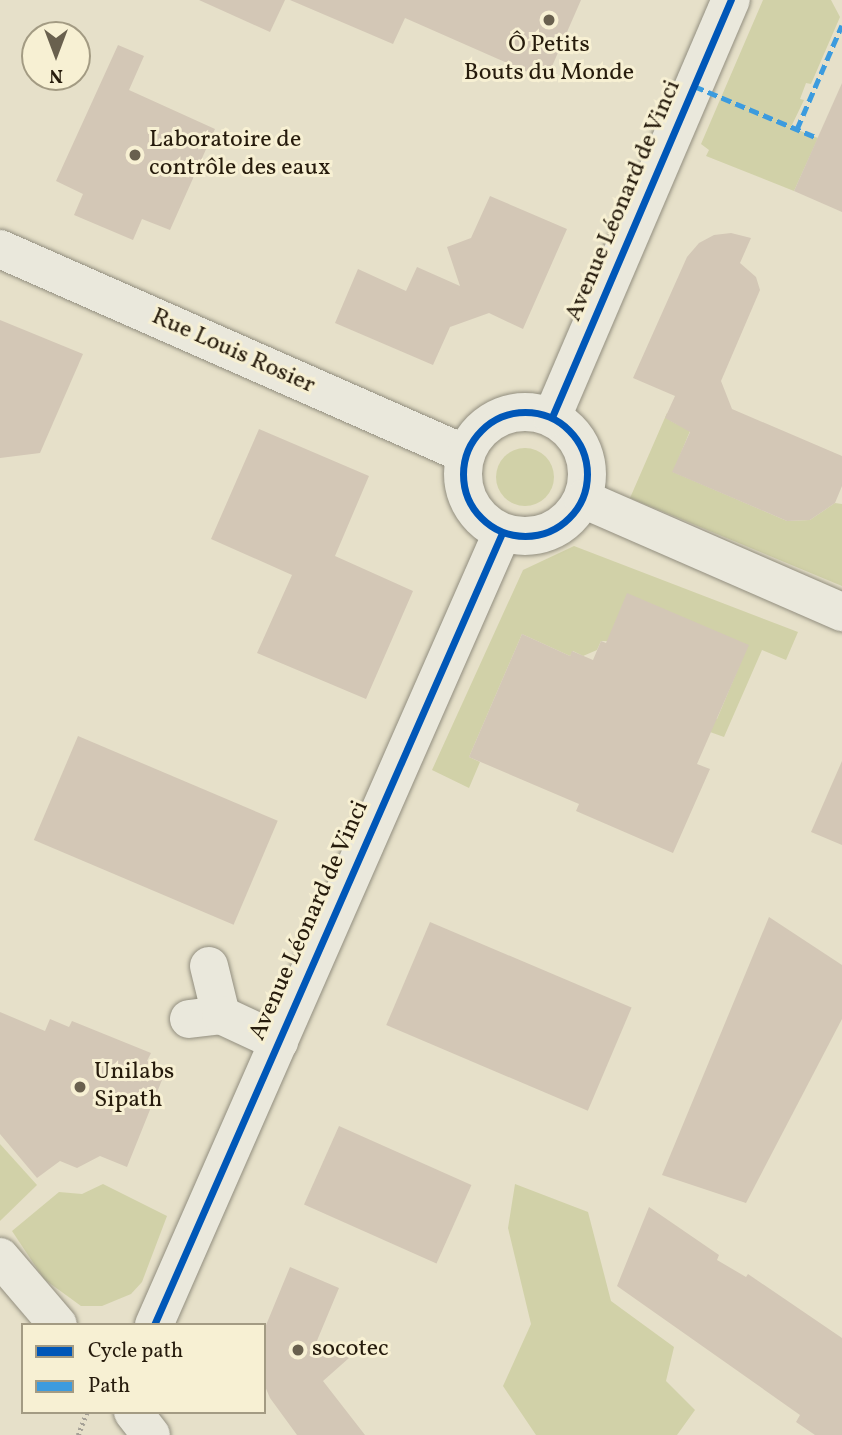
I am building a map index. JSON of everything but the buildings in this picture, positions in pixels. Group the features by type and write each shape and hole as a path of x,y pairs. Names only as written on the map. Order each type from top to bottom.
{"street":[{"name":"Avenue Léonard de Vinci","path":"552,417 731,0"},
{"name":"Rue Louis Rosier","path":"0,249 465,454"},
{"path":"531,412 552,417 571,431 584,452 588,476 583,499 569,519 549,532 526,537 502,533 482,520 468,501 462,477 465,454 475,435 491,421 510,413 531,412"},
{"path":"583,499 842,612"},
{"name":"Avenue Léonard de Vinci","path":"155,1323 502,533"},
{"path":"209,966 205,1017 279,1042"},
{"path":"0,1257 56,1323"},
{"path":"135,1414 151,1435"}],"path":[{"path":"78,1435 86,1414"}],"green space":[{"path":"763,0 831,0 840,17 811,84 806,83 800,99 804,100 791,127 818,138 794,191 706,156 709,150 701,144"},
{"path":"667,413 671,421 690,431 673,472 787,521 810,520 835,503 842,504 842,586 630,498"},
{"path":"525,448 536,450 549,461 554,477 552,488 541,501 525,506 514,504 501,493 496,477 498,466 509,453"},
{"path":"574,546 798,632 786,660 762,650 724,737 685,723 717,719 748,645 601,641 597,650 583,656 573,651 570,656 522,634 469,757 480,762 469,788 432,770 523,570"},
{"path":"0,1144 37,1185 0,1221"},
{"path":"103,1184 167,1216 142,1282 131,1294 102,1306 81,1306 44,1279 12,1231 59,1192 82,1194"},
{"path":"515,1184 588,1212 611,1301 674,1347 666,1381 695,1410 677,1435 536,1435 503,1386 531,1324 508,1228"}],"marked path":[{"path":"797,129 842,25"},
{"path":"694,86 818,138"}],"cycle path":[{"path":"552,417 731,0"},
{"path":"525,412 549,417 569,430 582,450 587,474 582,498 569,518 549,531 525,536 501,531 481,518 468,498 463,474 468,450 481,430 501,417 525,412"},
{"path":"155,1323 502,533"}],"place":[{"name":"Ô Petits Bouts du Monde","path":"549,20"},
{"name":"Laboratoire de contrôle des eaux","path":"135,155"},
{"name":"Unilabs Sipath","path":"80,1087"},
{"name":"socotec","path":"298,1350"}]}
